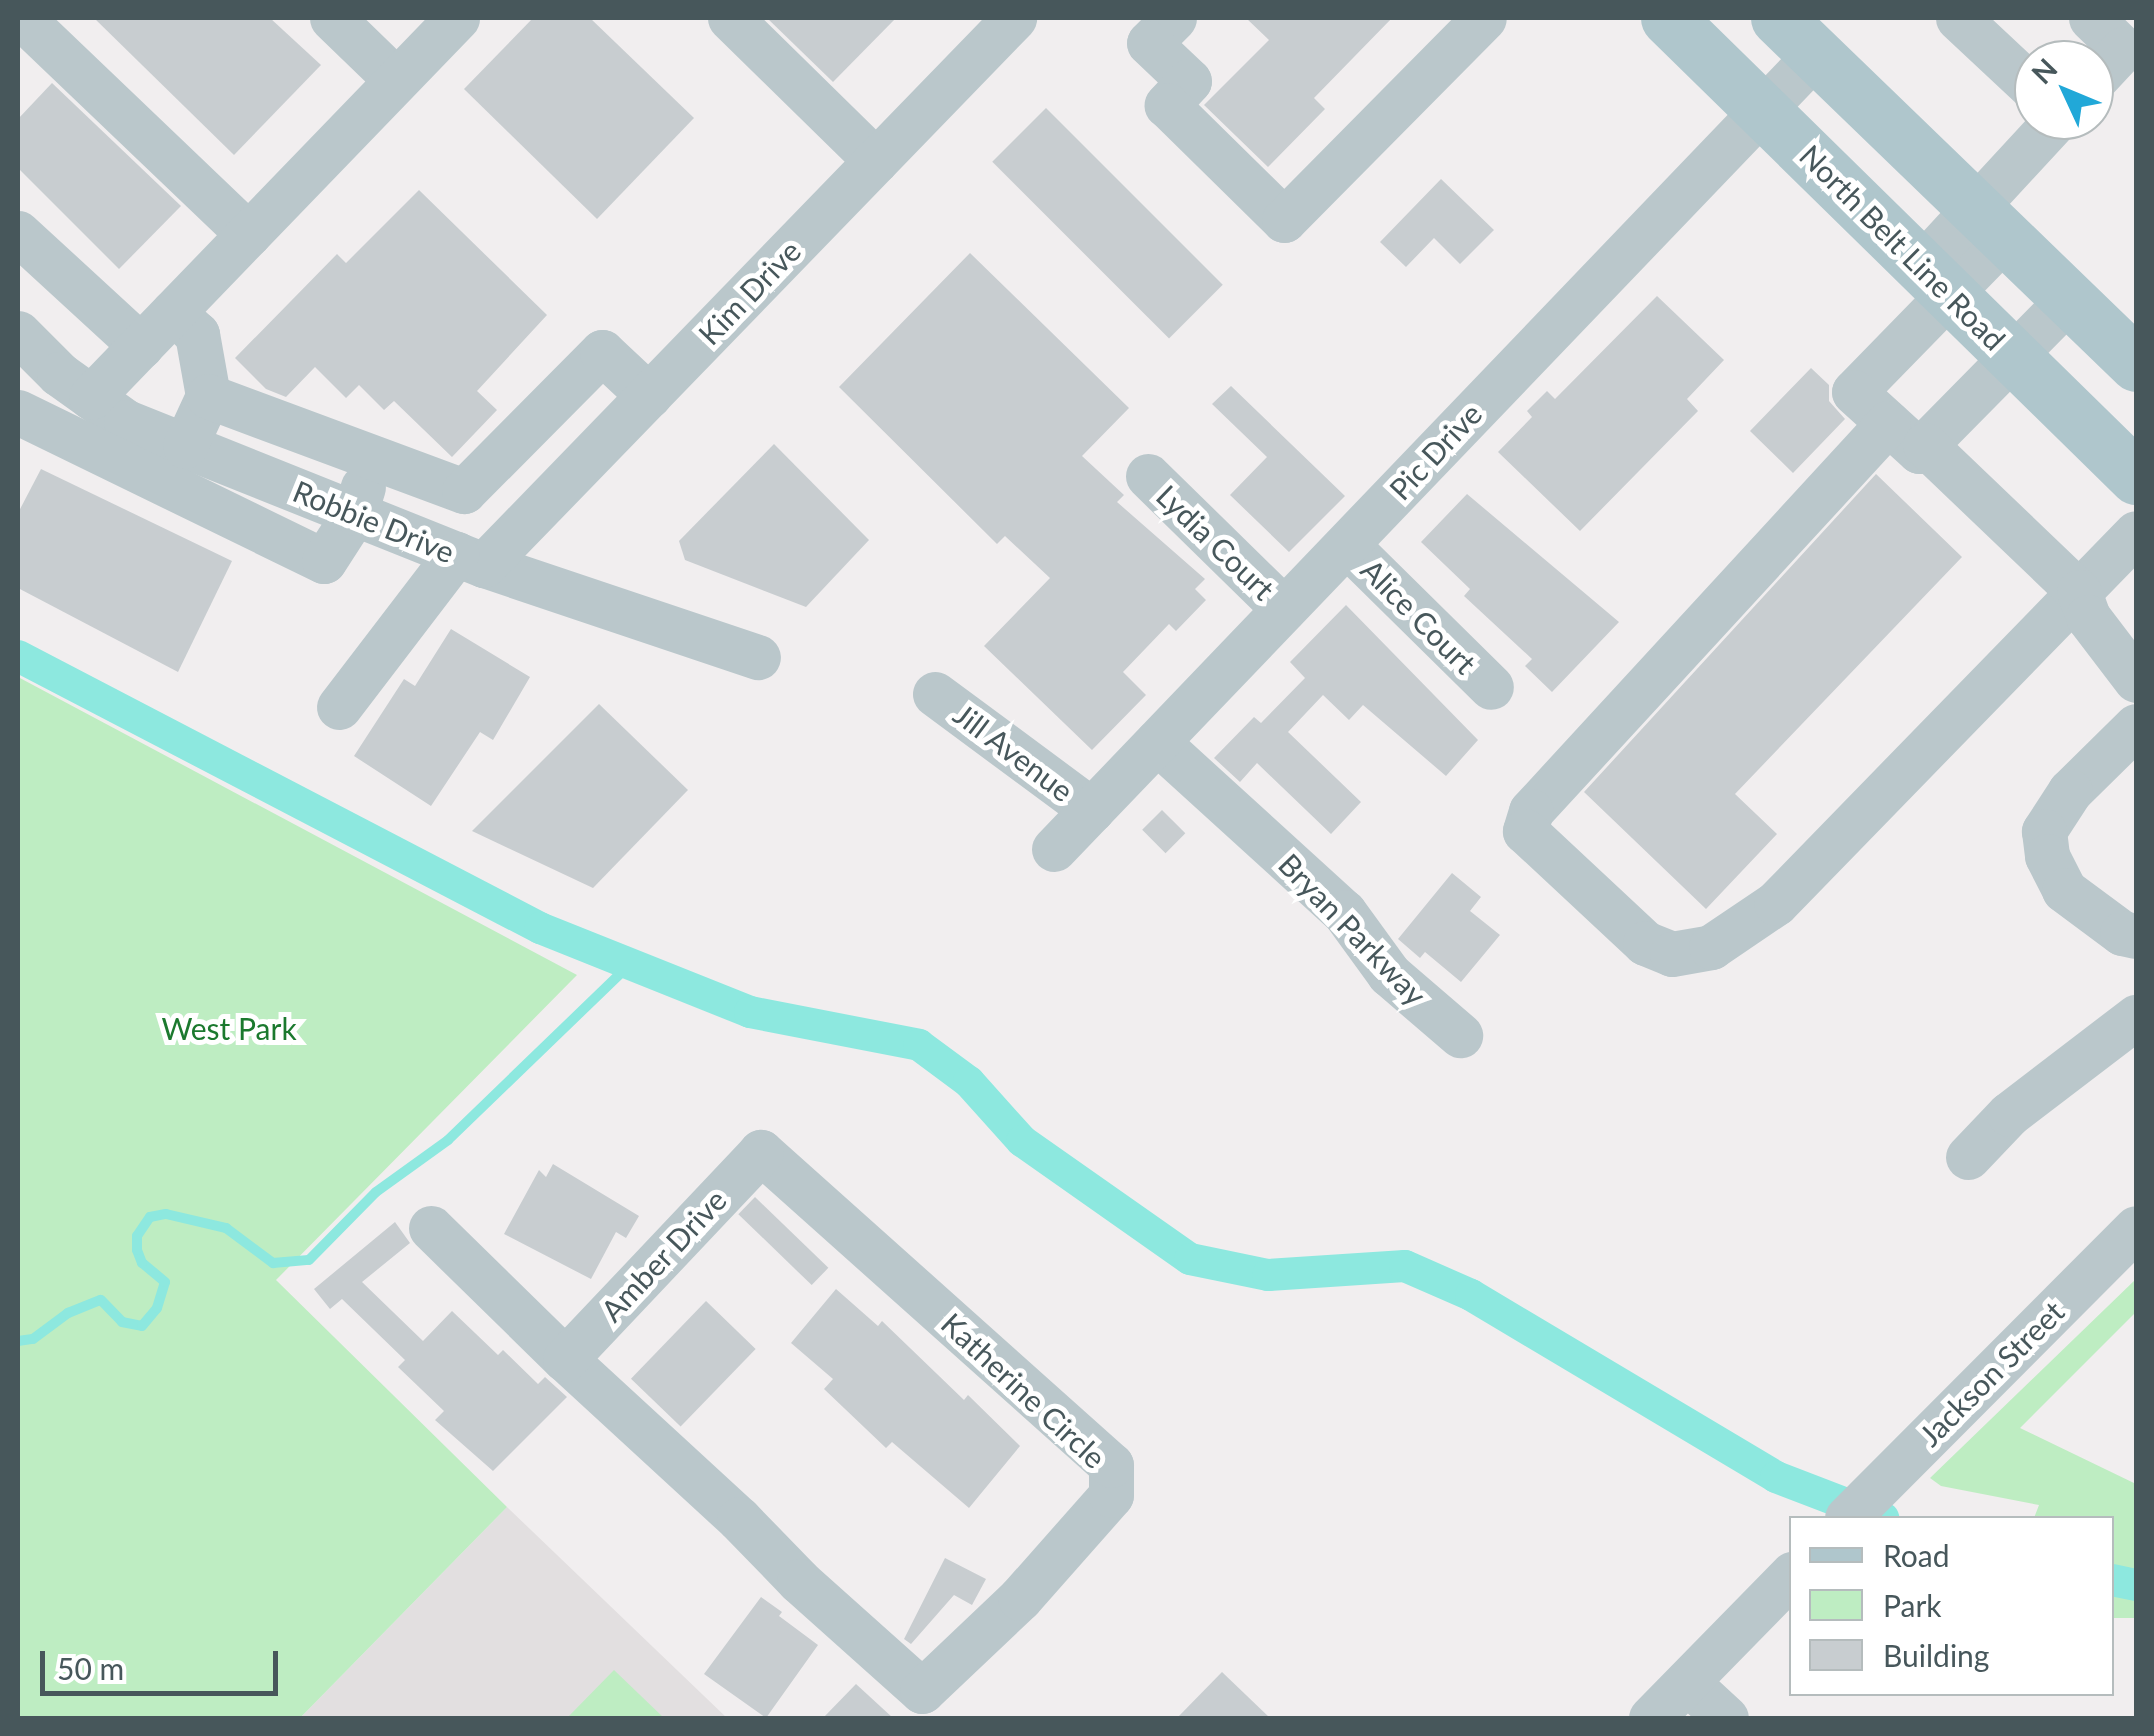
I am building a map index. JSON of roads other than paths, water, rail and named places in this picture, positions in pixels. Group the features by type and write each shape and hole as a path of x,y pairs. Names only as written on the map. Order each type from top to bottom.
{"main road":[{"name":"North Belt Line Road","path":"1668,18 2136,476"},
{"path":"1797,36 2136,364"}],"street":[{"path":"332,18 396,80"},
{"path":"21,414 141,346 457,18"},
{"path":"730,18 876,161"},
{"path":"1174,18 1149,43 1189,81 1167,106 1284,220 1484,18"},
{"path":"1958,18 2014,70"},
{"path":"2091,18 2124,49 2114,59"},
{"name":"Kim Drive","path":"339,707 470,560 574,472 876,161 988,26"},
{"path":"32,30 248,234"},
{"name":"Pic Drive","path":"1054,848 1762,109 1797,36"},
{"path":"2043,140 1991,223 1936,279 1854,392 1906,434 2079,592 2088,616 2136,680"},
{"path":"18,233 141,346"},
{"path":"2069,299 2013,355 1906,434 1531,811 1525,831 1645,943 1672,954 1711,947 1776,902 2136,533"},
{"path":"174,312 197,334 208,396 185,446"},
{"name":"Robbie Drive","path":"18,334 75,386 126,422 470,560 758,658"},
{"path":"208,396 464,491 602,352 649,396"},
{"path":"21,414 324,561 354,514 372,457"},
{"path":"526,428 574,472"},
{"name":"Lydia Court","path":"1148,476 1284,609"},
{"name":"Alice Court","path":"1347,545 1491,687"},
{"name":"Jill Avenue","path":"936,694 1092,810"},
{"path":"2136,726 2070,790 2044,830 2047,856 2064,890 2122,933 2136,936"},
{"name":"Bryan Parkway","path":"1157,742 1344,912 1389,974 1460,1036"},
{"path":"1968,1157 2009,1114 2136,1017"},
{"name":"Amber Drive","path":"566,1359 762,1152"},
{"name":"Katherine Circle","path":"431,1228 922,1705 1111,1494 1111,1465 762,1152"},
{"name":"Jackson Street","path":"1848,1516 2136,1228"},
{"path":"1651,1718 1789,1577"},
{"path":"1687,1682 1726,1718"}],"waterway":[{"path":"18,656 540,928 750,1012 919,1045 969,1082 1022,1141 1190,1259 1268,1275 1405,1266 1471,1295 1776,1477 1878,1516"},
{"path":"18,1341 33,1339 68,1313 101,1300 122,1322 142,1326 157,1308 165,1282 142,1263 137,1250 137,1236 150,1217 166,1214 226,1228 273,1263 309,1260 376,1192 448,1140 631,963"},
{"path":"2114,1580 2136,1585"}],"park label":[{"name":"West Park","path":"229,1028"}]}
